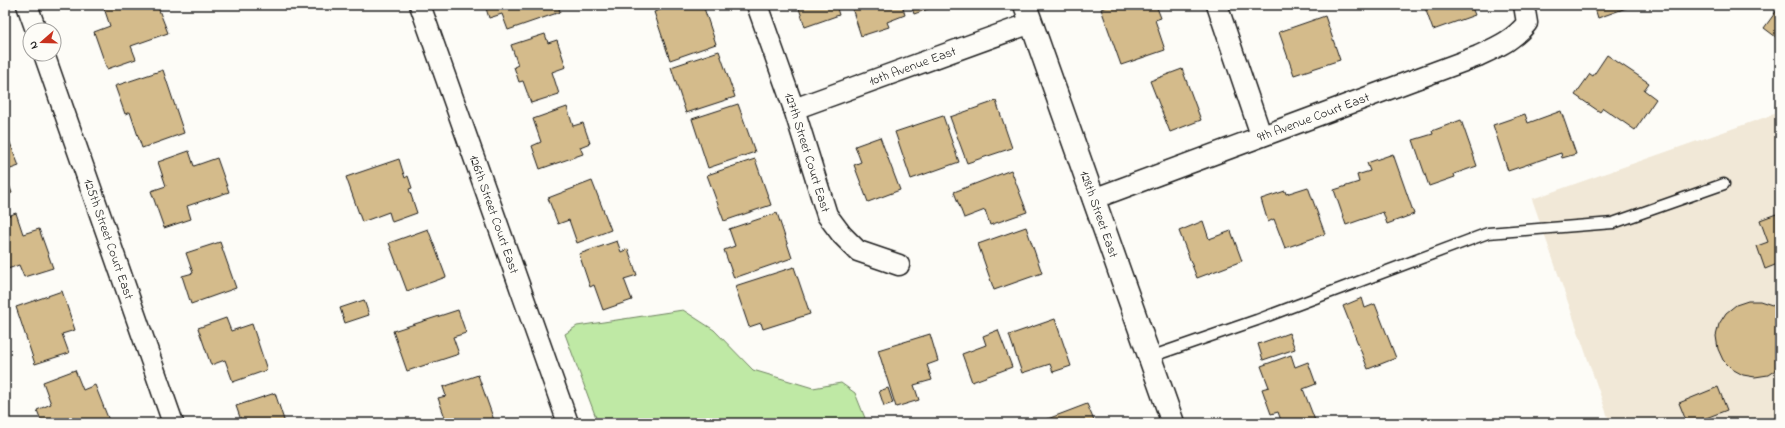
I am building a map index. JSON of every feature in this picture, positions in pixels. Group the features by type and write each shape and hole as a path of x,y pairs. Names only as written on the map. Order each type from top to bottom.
{"street":[{"path":"27,5 33,22"},
{"name":"126th Street Court East","path":"420,5 568,423"},
{"name":"127th Street Court East","path":"757,5 794,109 828,215 842,235 858,251 899,265"},
{"path":"1217,5 1261,135"},
{"name":"10th Avenue East","path":"794,109 1028,14"},
{"name":"128th Street East","path":"1028,14 1173,423"},
{"name":"9th Avenue Court East","path":"1093,199 1261,135 1478,56 1510,40 1521,31 1525,14"},
{"name":"125th Street Court East","path":"47,62 173,423"}],"lane":[{"path":"1150,357 1257,320 1488,233 1614,223 1724,184"}],"shaded area":[{"path":"1780,112 1780,423 1610,423 1532,199"}],"green space":[{"path":"683,310 714,330 753,370 813,388 841,383 855,393 867,423 598,423 565,334 577,326"}],"building":[{"path":"103,5 157,5 168,33 131,46 136,59 107,69 94,32 110,26"},
{"path":"485,5 558,5 560,12 508,30 502,14 489,18"},
{"path":"674,5 703,5 716,44 670,60 654,12"},
{"path":"798,5 836,5 839,15 805,27"},
{"path":"851,5 902,5 905,15 887,22 889,27 861,36"},
{"path":"911,5 939,5 914,14"},
{"path":"1111,5 1156,5 1161,18 1155,20 1165,50 1121,65 1101,9"},
{"path":"1424,5 1471,5 1475,15 1433,30"},
{"path":"1594,5 1629,5 1629,7 1598,18"},
{"path":"1780,6 1780,40 1764,28"},
{"path":"1325,16 1340,60 1294,75 1279,32"},
{"path":"545,34 548,43 557,40 566,67 552,72 559,94 531,103 523,81 519,82 514,67 518,65 511,45"},
{"path":"719,51 735,97 686,113 671,67"},
{"path":"1607,55 1649,83 1644,90 1656,99 1635,130 1603,108 1600,112 1575,95 1590,74 1593,76"},
{"path":"1182,69 1201,120 1170,132 1150,81"},
{"path":"163,70 184,133 142,148 130,112 125,114 115,86"},
{"path":"996,101 1012,148 967,163 950,117"},
{"path":"738,104 755,152 708,168 692,119"},
{"path":"567,107 573,126 583,123 590,143 580,147 583,154 540,169 532,146 541,142 533,119"},
{"path":"1561,111 1576,154 1562,158 1561,153 1508,171 1493,125 1525,114 1528,123"},
{"path":"943,116 959,162 911,179 895,132"},
{"path":"1461,120 1477,166 1454,174 1455,177 1429,186 1413,140 1433,134 1432,131"},
{"path":"5,130 19,166 5,171"},
{"path":"880,137 900,190 868,202 854,165 861,162 855,146"},
{"path":"189,151 194,166 217,158 229,192 187,206 191,219 164,228 151,191 166,186 158,162"},
{"path":"1393,154 1414,214 1387,224 1383,212 1346,225 1334,190 1359,182 1357,175 1370,171 1367,163"},
{"path":"399,159 405,178 408,176 412,188 409,189 417,213 392,222 389,212 362,222 346,177"},
{"path":"755,159 771,205 724,221 707,175"},
{"path":"1011,170 1027,212 990,225 985,210 964,218 954,192"},
{"path":"5,174 12,193 5,195"},
{"path":"592,181 611,230 577,243 569,220 558,224 548,198"},
{"path":"1308,187 1325,234 1285,248 1274,219 1268,222 1261,199 1285,191 1286,194"},
{"path":"16,213 23,234 39,229 53,268 24,277 19,265 5,270 5,217"},
{"path":"777,213 792,258 734,278 724,250 735,246 729,229"},
{"path":"1779,213 1780,263 1765,269 1757,246 1768,242 1760,220"},
{"path":"1203,221 1209,239 1231,231 1242,261 1197,278 1179,231"},
{"path":"1026,227 1042,273 994,290 978,244"},
{"path":"428,229 446,277 407,291 389,243"},
{"path":"617,241 621,252 628,249 637,275 624,279 632,300 603,310 594,285 590,287 579,254"},
{"path":"220,242 236,288 191,304 182,276 193,273 186,253"},
{"path":"794,267 810,314 763,329 761,323 749,327 735,286"},
{"path":"62,291 75,330 62,334 69,353 35,364 16,307"},
{"path":"1362,298 1365,308 1375,304 1396,358 1368,369 1343,306"},
{"path":"364,300 369,315 345,323 340,308"},
{"path":"1748,301 1760,301 1772,305 1780,311 1780,367 1768,375 1755,377 1743,375 1732,369 1723,360 1718,349 1716,336 1719,324 1726,313 1736,305"},
{"path":"458,310 466,333 453,337 459,354 407,371 393,331"},
{"path":"226,318 231,331 252,324 267,370 233,382 225,360 211,365 198,328"},
{"path":"1055,319 1071,366 1053,372 1050,364 1022,373 1009,335"},
{"path":"998,330 1012,367 972,382 962,354 986,345 983,336"},
{"path":"1289,333 1295,349 1263,360 1258,344"},
{"path":"930,334 938,361 927,365 932,380 914,385 919,400 896,407 878,350"},
{"path":"1291,355 1295,367 1308,362 1316,384 1303,389 1316,423 1282,423 1278,412 1271,414 1262,389 1269,387 1261,366"},
{"path":"75,370 83,390 95,385 110,423 42,423 37,410 51,404 43,382"},
{"path":"478,375 495,423 457,423 456,420 447,423 438,398 446,396 443,387"},
{"path":"1718,387 1727,410 1693,423 1687,423 1679,403"},
{"path":"888,388 893,403 884,406 879,391"},
{"path":"275,393 285,423 242,423 236,406"},
{"path":"1087,404 1095,423 1037,423"}]}
